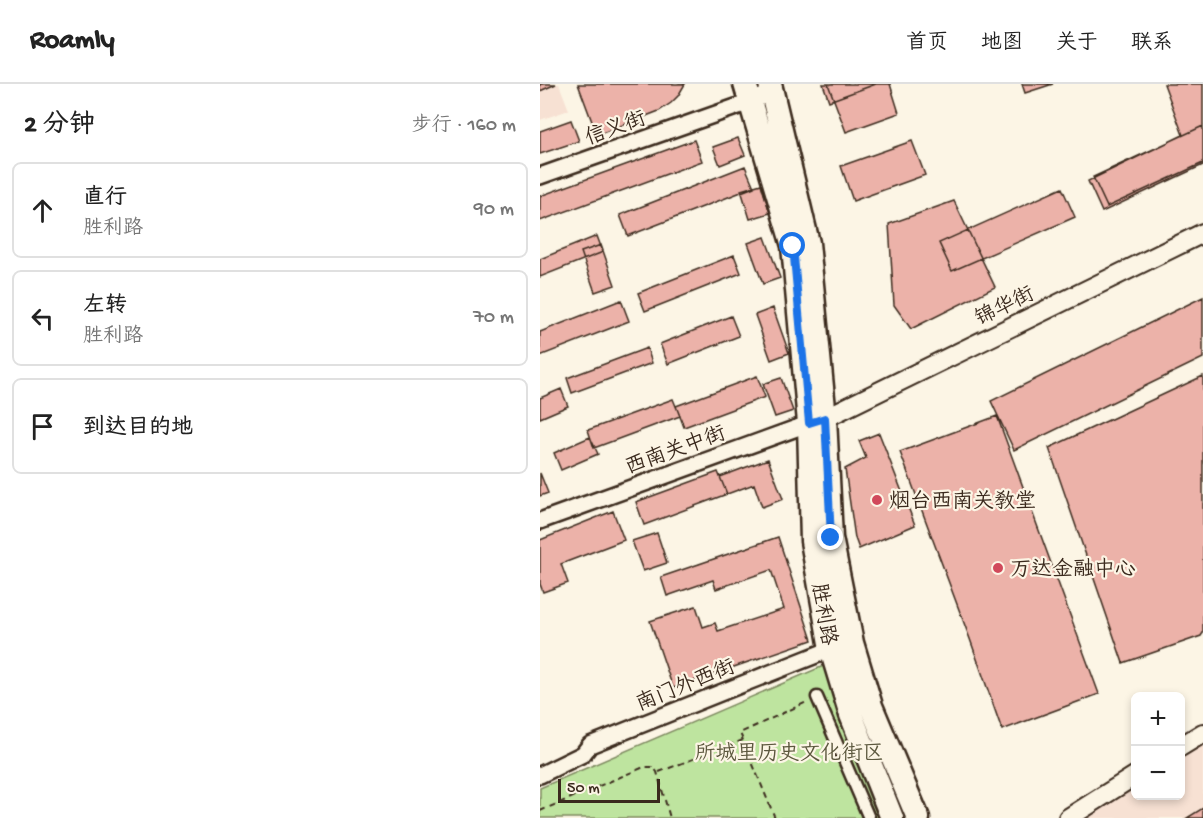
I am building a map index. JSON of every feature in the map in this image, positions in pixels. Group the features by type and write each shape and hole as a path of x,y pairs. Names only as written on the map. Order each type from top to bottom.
{"main road":[{"name":"胜利路","path":"771,88 808,243 817,420"},
{"name":"胜利路","path":"748,93 793,246 817,420 841,646 851,715 892,818"},
{"name":"胜利路","path":"841,646 871,706 918,818"}],"street":[{"name":"信义街","path":"540,176 748,93 771,88"},
{"name":"锦华街","path":"817,420 1203,232"},
{"name":"西南关中街","path":"540,521 817,420"},
{"name":"南门外西街","path":"540,775 583,754 590,745 841,646"},
{"path":"817,697 869,818"},
{"path":"1182,746 1203,733"},
{"path":"1068,818 1131,779"}],"path":[{"path":"775,818 740,733 817,697"},
{"path":"657,772 743,740"},
{"path":"540,811 644,767 653,767 657,772 670,818"}],"shaded area":[{"path":"540,84 559,84 569,110 540,120"},
{"path":"1203,739 1203,818 1086,818 1131,785 1131,800 1185,800 1185,751"}],"green space":[{"name":"所城里历史文化街区","path":"828,664 886,818 540,818 540,788"}],"building":[{"path":"540,84 556,84 540,91"},
{"path":"578,84 685,84 678,96 659,111 597,135"},
{"path":"823,84 876,84 829,101"},
{"path":"828,84 890,84 899,113 846,132"},
{"path":"1022,84 1053,84 1025,93"},
{"path":"1164,84 1203,84 1203,165 1102,212 1088,181 1183,135"},
{"path":"571,120 579,141 540,154 540,131"},
{"path":"1203,126 1203,163 1107,207 1093,177"},
{"path":"738,138 745,155 720,165 713,147"},
{"path":"694,140 702,161 540,221 540,196"},
{"path":"912,141 925,175 853,201 841,166"},
{"path":"745,166 754,187 628,236 620,215"},
{"path":"761,184 770,213 750,219 741,190"},
{"path":"1062,188 1075,217 952,271 939,243"},
{"path":"954,201 995,287 911,329 894,305 889,224"},
{"path":"597,236 603,252 540,277 540,259"},
{"path":"765,237 780,278 763,284 748,243"},
{"path":"601,245 615,285 595,292 581,252"},
{"path":"734,255 741,273 645,311 638,293"},
{"path":"1203,297 1203,358 1014,450 991,401"},
{"path":"621,300 629,321 540,356 540,332"},
{"path":"773,308 789,353 771,360 755,315"},
{"path":"731,316 739,336 668,364 660,344"},
{"path":"647,348 652,363 572,393 567,378"},
{"path":"757,376 765,397 684,427 676,406"},
{"path":"1203,376 1203,633 1201,636 1123,663 1049,448"},
{"path":"781,378 793,411 775,417 763,384"},
{"path":"561,389 568,406 540,418 540,398"},
{"path":"673,399 680,416 594,448 588,430"},
{"name":"万达金融中心","path":"997,416 1099,694 1002,730 900,452"},
{"name":"烟台西南关教堂","path":"879,433 915,525 859,549 855,538 845,469 866,458 859,441"},
{"path":"590,437 598,454 561,470 554,453"},
{"path":"768,459 783,499 762,507 754,484 727,494 720,477"},
{"path":"718,472 727,494 644,525 636,502"},
{"path":"540,473 548,493 540,496"},
{"path":"613,511 624,540 561,564 568,583 543,592 540,584 540,540"},
{"path":"657,533 667,563 643,571 632,541"},
{"path":"778,537 812,640 673,688 650,621 696,606 703,627 715,623 718,631 784,609 771,570 716,589 713,580 667,596 661,577"},
{"path":"1203,808 1203,818 1187,818"}],"place":[{"name":"烟台西南关教堂","path":"877,500"},
{"name":"万达金融中心","path":"998,568"}],"route":[{"path":"793,246 809,423 825,418 831,538"}]}
